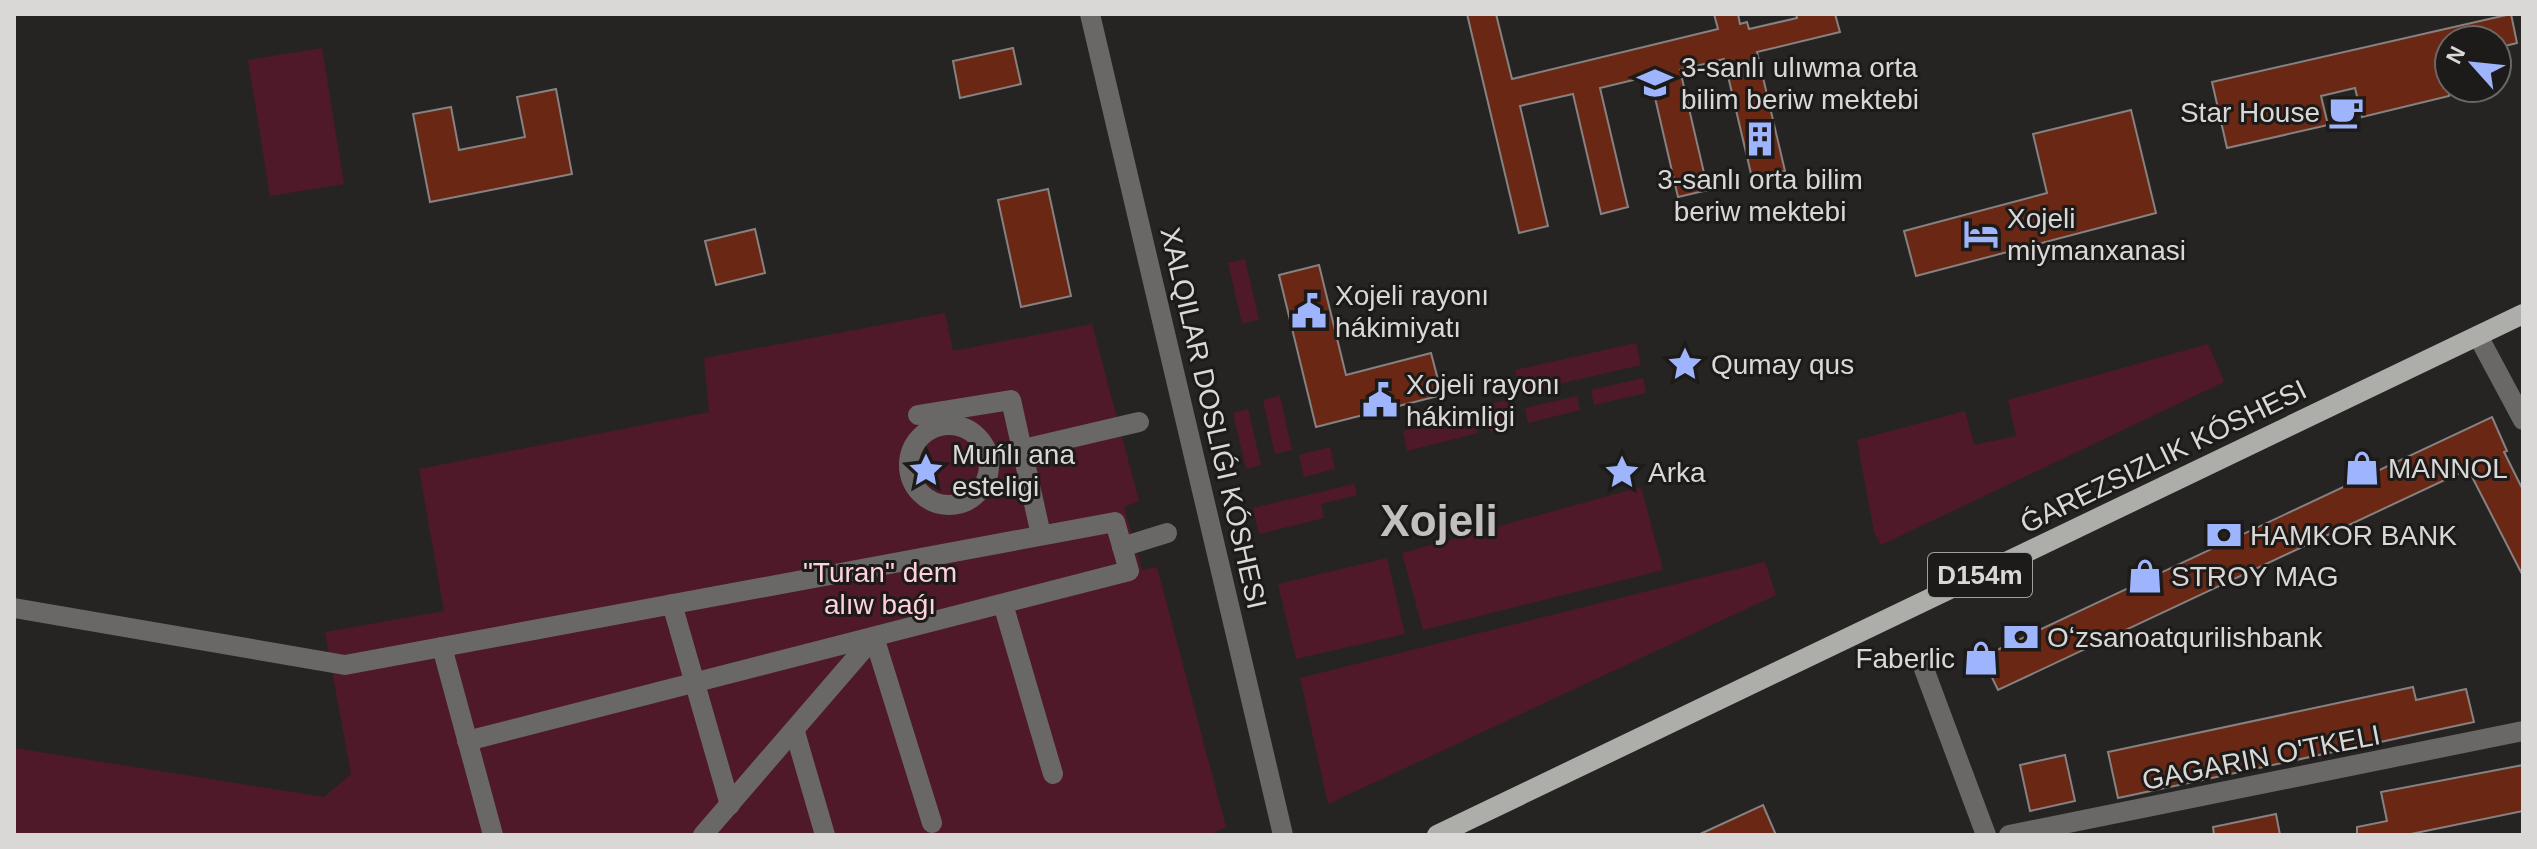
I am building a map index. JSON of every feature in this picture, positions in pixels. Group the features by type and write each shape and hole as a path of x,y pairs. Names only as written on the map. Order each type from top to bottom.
{"main road":[{"name":"ǴAREZSIZLIK KÓSHESI","path":"1437,835 2523,314"}],"street":[{"path":"1090,14 1283,835"},
{"path":"2478,336 2523,420"},
{"path":"932,417 966,428 985,445 989,457 986,482 968,501 942,505 929,500 911,479 909,466 917,439 932,417 1011,400 1041,535"},
{"path":"989,457 1139,422"},
{"path":"14,608 345,665 1115,522 1129,571 467,741"},
{"path":"1122,547 1167,533"},
{"path":"672,604 730,805"},
{"path":"1003,604 1053,774"},
{"path":"703,835 874,637"},
{"path":"874,637 932,823"},
{"path":"442,647 493,835"},
{"path":"1924,669 1986,835"},
{"name":"GAGARIN O'TKELI","path":"2009,835 2523,731"},
{"path":"795,732 825,835"}],"green space":[{"path":"322,48 344,184 270,196 248,60"},
{"path":"1245,259 1259,320 1242,323 1228,263"},
{"name":"\"Turan\" dem alıw baǵı","path":"945,313 953,351 1092,324 1139,501 1124,507 1142,570 1157,567 1226,827 1209,835 14,835 14,748 324,797 351,774 325,632 444,611 419,469 709,412 704,358"},
{"path":"1636,343 1641,365 1520,393 1515,370"},
{"path":"2208,344 2224,382 1881,545 1874,532 1857,440 1965,411 1974,445 2016,436 2008,400"},
{"path":"1643,378 1646,393 1594,405 1591,390"},
{"path":"1280,396 1292,450 1275,454 1263,400"},
{"path":"1577,396 1580,410 1528,423 1525,408"},
{"path":"1511,399 1517,426 1490,432 1484,405"},
{"path":"1248,409 1261,465 1246,469 1233,413"},
{"path":"1473,414 1478,433 1407,451 1403,431"},
{"path":"1330,447 1335,469 1304,477 1299,455"},
{"path":"1354,484 1357,495 1321,504 1324,518 1259,534 1253,508"},
{"path":"1641,487 1663,570 1423,630 1402,553"},
{"path":"1387,558 1405,634 1296,659 1278,584"},
{"path":"1765,562 1776,595 1328,804 1300,678"}],"building":[{"name":"3-sanlı orta bilim beriw mektebi","path":"1467,14 1496,14 1512,79 1718,29 1714,14 1738,14 1740,24 1747,22 1749,29 1797,18 1796,14 1835,14 1840,32 1757,52 1785,171 1752,178 1724,59 1680,70 1708,190 1678,197 1650,76 1600,88 1628,207 1601,214 1573,94 1520,106 1548,226 1519,233"},
{"path":"2511,14 2517,43 2513,44 2513,24 2467,24"},
{"path":"2433,32 2433,100 2362,117 2355,88 2321,96 2328,125 2227,148 2212,82"},
{"path":"1013,48 1021,84 960,98 953,61"},
{"path":"556,89 572,174 430,202 413,114 451,107 459,150 525,137 517,97"},
{"path":"2131,110 2156,213 1916,276 1904,231 2047,193 2033,134"},
{"path":"1048,189 1071,296 1021,307 998,200"},
{"path":"755,229 765,273 716,285 705,241"},
{"name":"Xojeli rayonı hákimiyatı","path":"1319,265 1346,375 1431,353 1442,395 1316,427 1279,275"},
{"path":"2492,417 2507,451 2504,452 2523,490 2523,576 2468,469 1998,690 1982,657"},
{"path":"2413,687 2416,700 2466,689 2474,722 2118,798 2108,752"},
{"path":"2065,755 2075,801 2030,811 2020,765"},
{"path":"2523,765 2523,811 2406,835 2357,835 2357,827 2387,821 2381,792"},
{"path":"1763,805 1776,835 1698,835"},
{"path":"2276,814 2280,835 2214,835 2213,827"}],"place":[{"name":"3-sanlı ulıwma orta bilim beriw mektebi","path":"1655,83"},
{"name":"Star House","path":"2346,112"},
{"name":"3-sanlı orta bilim beriw mektebi","path":"1760,139"},
{"name":"Xojeli miymanxanasi","path":"1981,234"},
{"name":"Xojeli rayonı hákimiyatı","path":"1309,311"},
{"name":"Qumay qus","path":"1685,364"},
{"name":"Xojeli rayonı hákimligi","path":"1380,400"},
{"name":"MANNOL","path":"2362,468"},
{"name":"Muńlı ana esteligi","path":"926,470"},
{"name":"Arka","path":"1622,472"},
{"name":"HAMKOR BANK","path":"2224,535"},
{"name":"STROY MAG","path":"2145,576"},
{"name":"Oʻzsanoatqurilishbank","path":"2021,637"},
{"name":"Faberlic","path":"1981,658"}],"district":[{"name":"Xojeli","path":"1439,521"}]}
